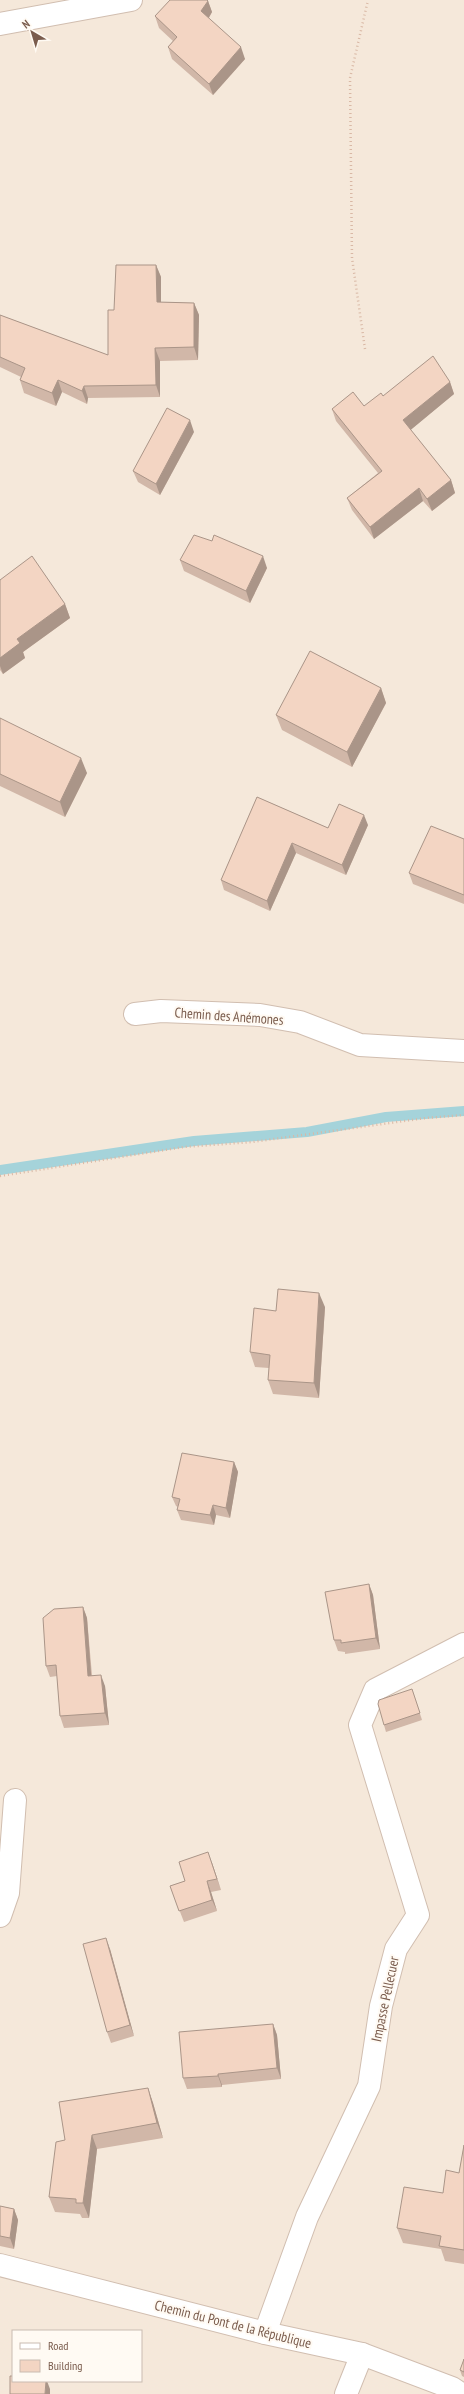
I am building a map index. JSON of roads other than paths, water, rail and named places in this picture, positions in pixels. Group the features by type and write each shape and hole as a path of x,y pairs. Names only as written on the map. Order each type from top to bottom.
{"street":[{"path":"0,24 131,0"},
{"name":"Chemin des Anémones","path":"135,1014 161,1011 260,1016 300,1022 360,1045 464,1051"},
{"name":"Impasse Pellecuer","path":"266,2333 307,2217 369,2086 381,2006 396,1949 418,1915 360,1725 375,1690 464,1644"},
{"path":"0,1916 8,1893 14,1800"},
{"name":"Chemin du Pont de la République","path":"0,2265 266,2333 362,2354 452,2388 461,2394"},
{"path":"346,2394 362,2354"}],"waterway":[{"path":"0,1170 194,1141 307,1132 386,1117 464,1111"}]}
